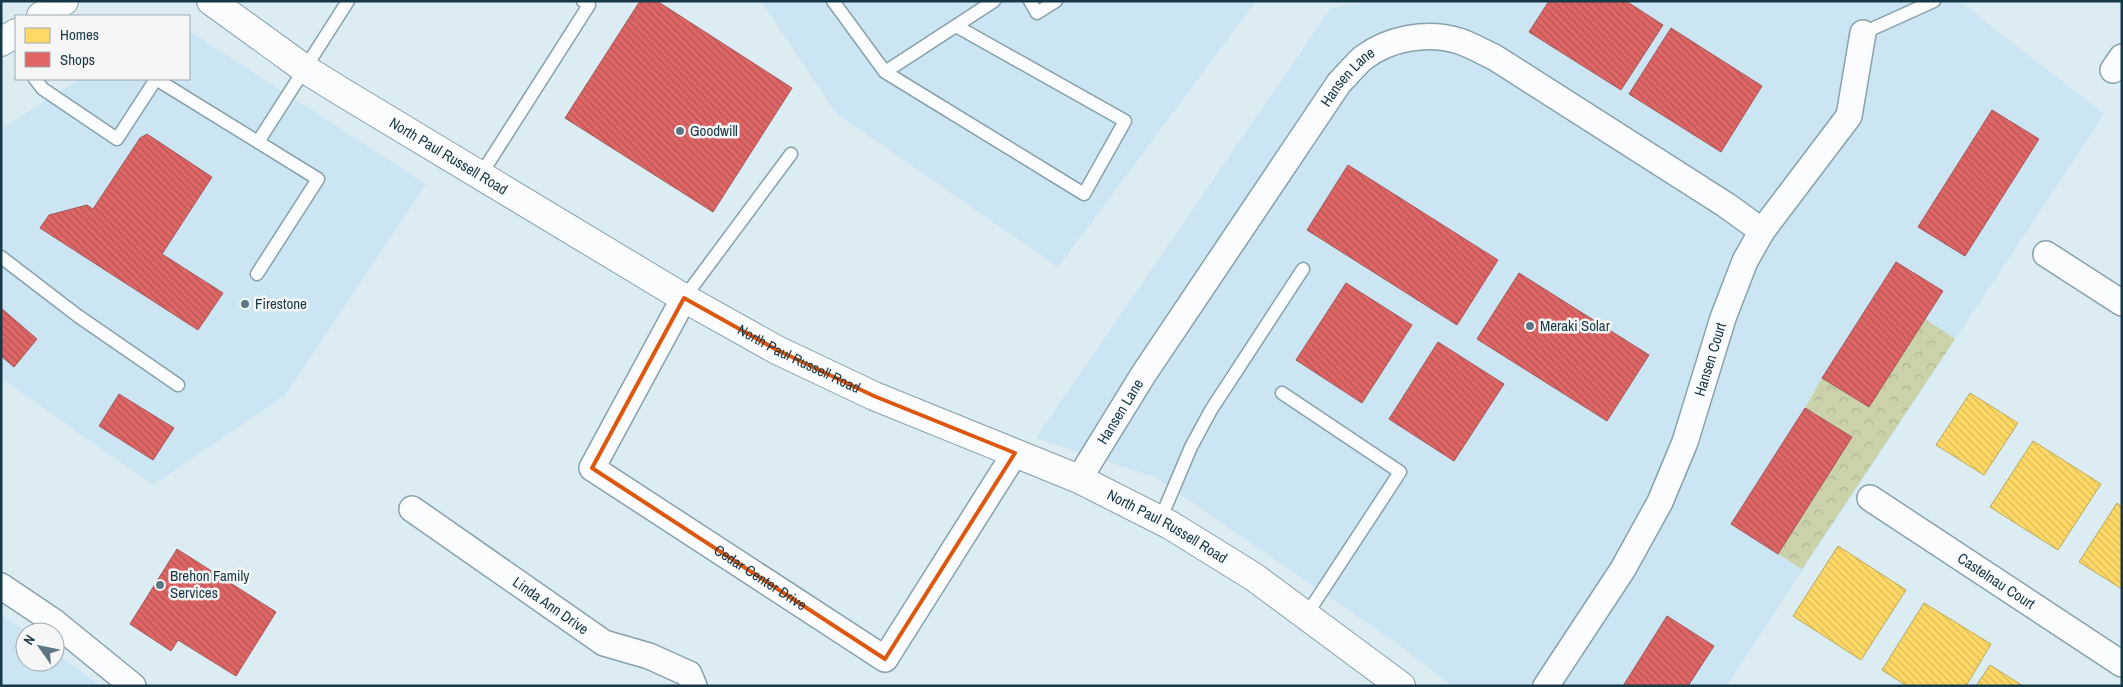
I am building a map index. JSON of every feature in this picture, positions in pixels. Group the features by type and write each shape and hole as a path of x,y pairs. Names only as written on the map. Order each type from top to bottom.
{"street":[{"path":"43,15 64,1"},
{"name":"North Paul Russell Road","path":"212,1 305,69 684,298 777,350 874,396 1079,479 1160,520 1254,577 1307,614 1401,686"},
{"name":"Hansen Court","path":"1546,686 1623,569 1660,502 1686,442 1725,312 1745,260 1762,230 1849,116 1863,33"},
{"name":"Hansen Lane","path":"1079,479 1143,375 1339,82 1363,58 1384,45 1419,36 1442,37 1460,41 1486,53 1726,205 1762,230"},
{"path":"2046,254 2122,303"},
{"name":"Cedar Center Drive","path":"684,298 592,468 885,659 1015,453"},
{"name":"Castelnau Court","path":"1870,498 2122,664"},
{"name":"Linda Ann Drive","path":"412,509 604,643 649,656 689,674 694,686"},
{"path":"1,586 53,621 133,686"}],"lane":[{"path":"258,142 348,1"},
{"path":"833,1 885,72 1084,194 1125,121 956,26"},
{"path":"885,72 994,1"},
{"path":"1030,1 1038,13 1056,1"},
{"path":"1863,33 1934,1"},
{"path":"480,176 586,3"},
{"path":"36,80 43,89 117,139 155,80"},
{"path":"158,80 318,179 257,274"},
{"path":"684,298 791,154"},
{"path":"1,257 78,316 178,385"},
{"path":"1160,520 1191,447 1211,410 1303,270"},
{"path":"1282,392 1400,472 1307,614"}],"highlighted area":[{"path":"684,298 777,350 874,396 1015,453 885,659 592,468"}],"shaded area":[{"path":"761,1 1256,1 1058,267 836,113"},
{"path":"1372,1 1959,1 2104,114 1726,686 1452,686 1398,644 1155,477 1036,438 1331,8"},
{"name":"Firestone","path":"190,32 426,184 285,395 153,485 1,378 1,129 78,80 190,80"},
{"path":"1,614 15,624 15,672 65,672 65,660 100,686 1,686"}],"green space":[{"path":"1925,319 1955,339 1802,569 1778,554 1852,437 1805,408 1822,378 1869,407"}],"building: Homes":[{"path":"1970,393 2018,423 1984,475 1936,445"},
{"path":"2033,441 2101,484 2058,550 1990,507"},
{"path":"2117,503 2122,507 2122,589 2079,562"},
{"path":"1838,546 1906,590 1861,660 1793,616"},
{"path":"1924,603 1991,644 1966,686 1907,686 1882,670"},
{"path":"1990,665 2023,686 1976,686"}],"building: Shops":[{"path":"640,1 657,1 792,88 713,212 565,118"},
{"path":"1549,1 1626,1 1663,25 1621,90 1529,32"},
{"path":"1671,28 1762,86 1721,152 1629,94"},
{"path":"1992,110 2039,139 1965,256 1918,227"},
{"path":"147,134 212,177 162,254 223,293 198,330 40,228 49,215 87,205 93,209 140,138"},
{"path":"1348,165 1498,260 1457,325 1307,230"},
{"path":"1896,262 1943,291 1869,407 1822,378"},
{"path":"1519,273 1649,355 1607,421 1477,339"},
{"path":"1346,283 1412,325 1362,403 1296,360"},
{"path":"1,308 37,339 14,367 1,356"},
{"path":"1438,342 1504,384 1454,461 1389,419"},
{"path":"119,394 174,428 153,460 99,426"},
{"path":"1805,408 1852,437 1778,554 1731,524"},
{"path":"177,549 276,612 236,676 178,640 171,651 130,624"},
{"path":"1667,616 1714,646 1688,686 1623,686"}],"place":[{"name":"Goodwill","path":"680,131"},
{"name":"Firestone","path":"245,304"},
{"name":"Meraki Solar","path":"1530,326"},
{"name":"Brehon Family Services","path":"160,585"}]}
